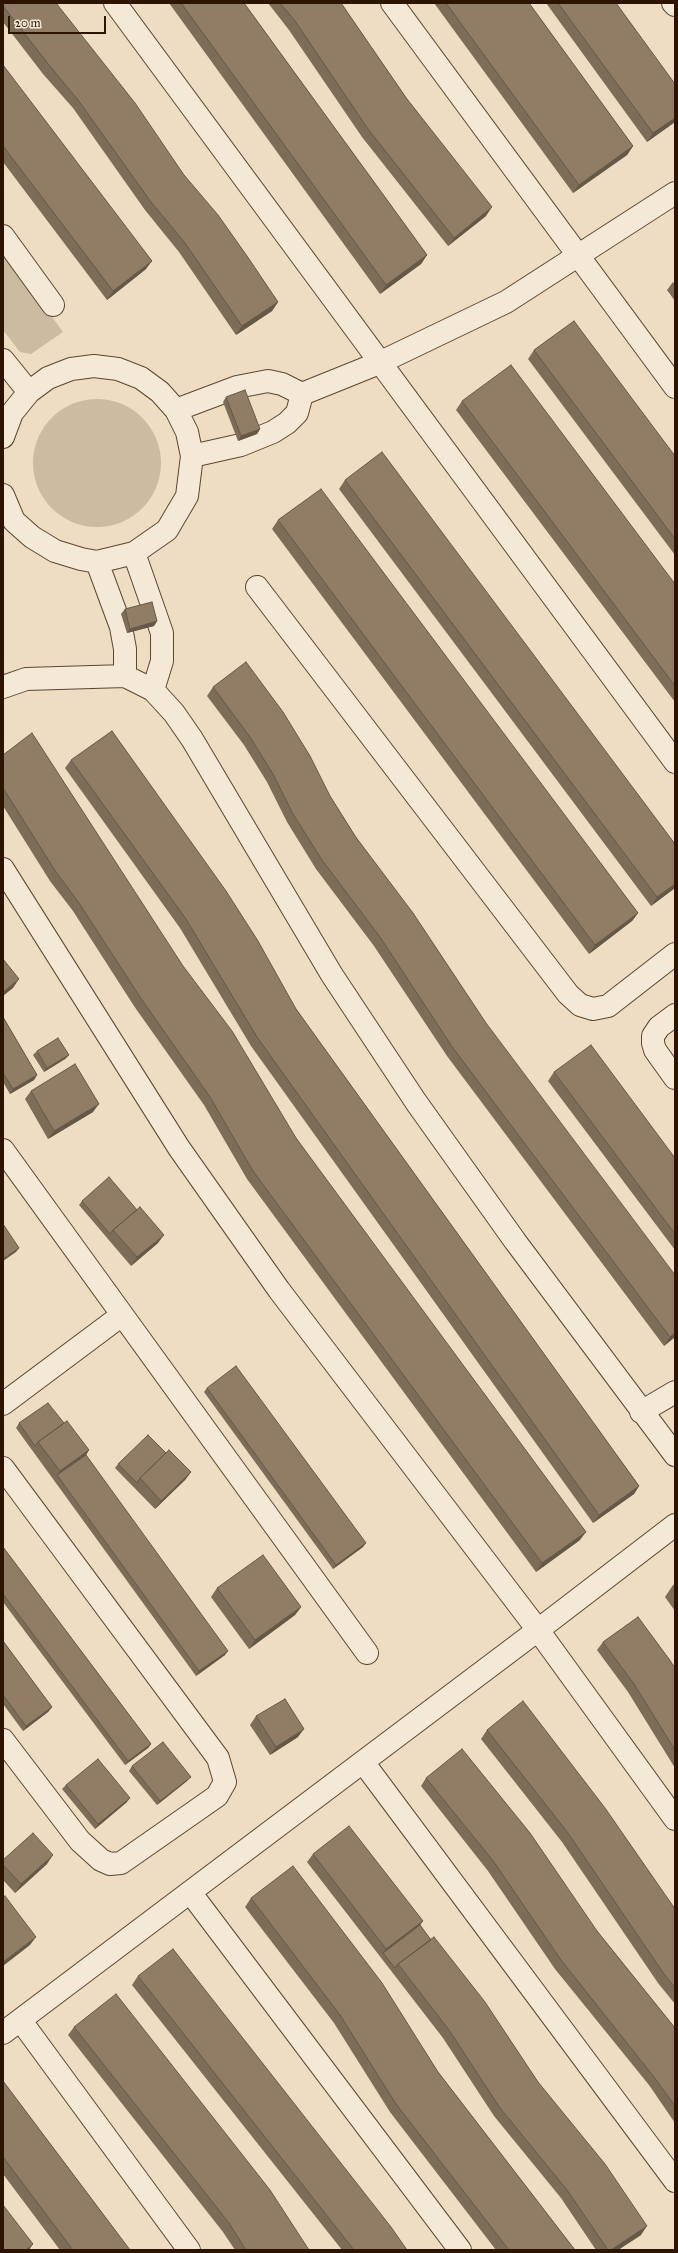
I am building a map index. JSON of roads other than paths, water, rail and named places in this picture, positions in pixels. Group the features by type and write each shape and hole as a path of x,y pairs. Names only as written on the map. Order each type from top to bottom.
{"street":[{"path":"115,3 379,364 675,762"},
{"path":"392,3 675,387"},
{"path":"176,410 237,387 268,381 282,384 302,394 379,364 506,302 578,257 675,193"},
{"path":"3,236 53,305"},
{"path":"3,360 30,392"},
{"path":"3,437 12,413 30,392 48,378 71,370 100,367 118,369 141,378 160,392 176,410 187,432 192,456 187,496 167,530 134,553 97,562 55,551 9,525 3,495"},
{"path":"192,456 241,445 273,432 287,423 297,413 302,394"},
{"path":"134,553 162,633 162,661 153,690"},
{"path":"97,562 121,627 125,649 125,676"},
{"path":"257,586 568,994 580,1005 593,1009 608,1006 675,954"},
{"path":"3,687 26,679 125,676 153,690 174,712 192,739 332,975 416,1102 515,1241 641,1412 675,1455"},
{"path":"3,869 179,1148 279,1290 538,1630 675,1819"},
{"path":"675,1015 659,1027 653,1036 653,1043 655,1050 675,1078"},
{"path":"3,1150 367,1653"},
{"path":"3,1404 122,1315"},
{"path":"641,1412 675,1392"},
{"path":"3,1468 218,1758 225,1782 216,1796 121,1863 110,1864 101,1860 80,1841 3,1740"},
{"path":"3,2033 675,1525"},
{"path":"363,1762 675,2181"},
{"path":"190,1892 460,2250"},
{"path":"21,2020 189,2250"}]}
